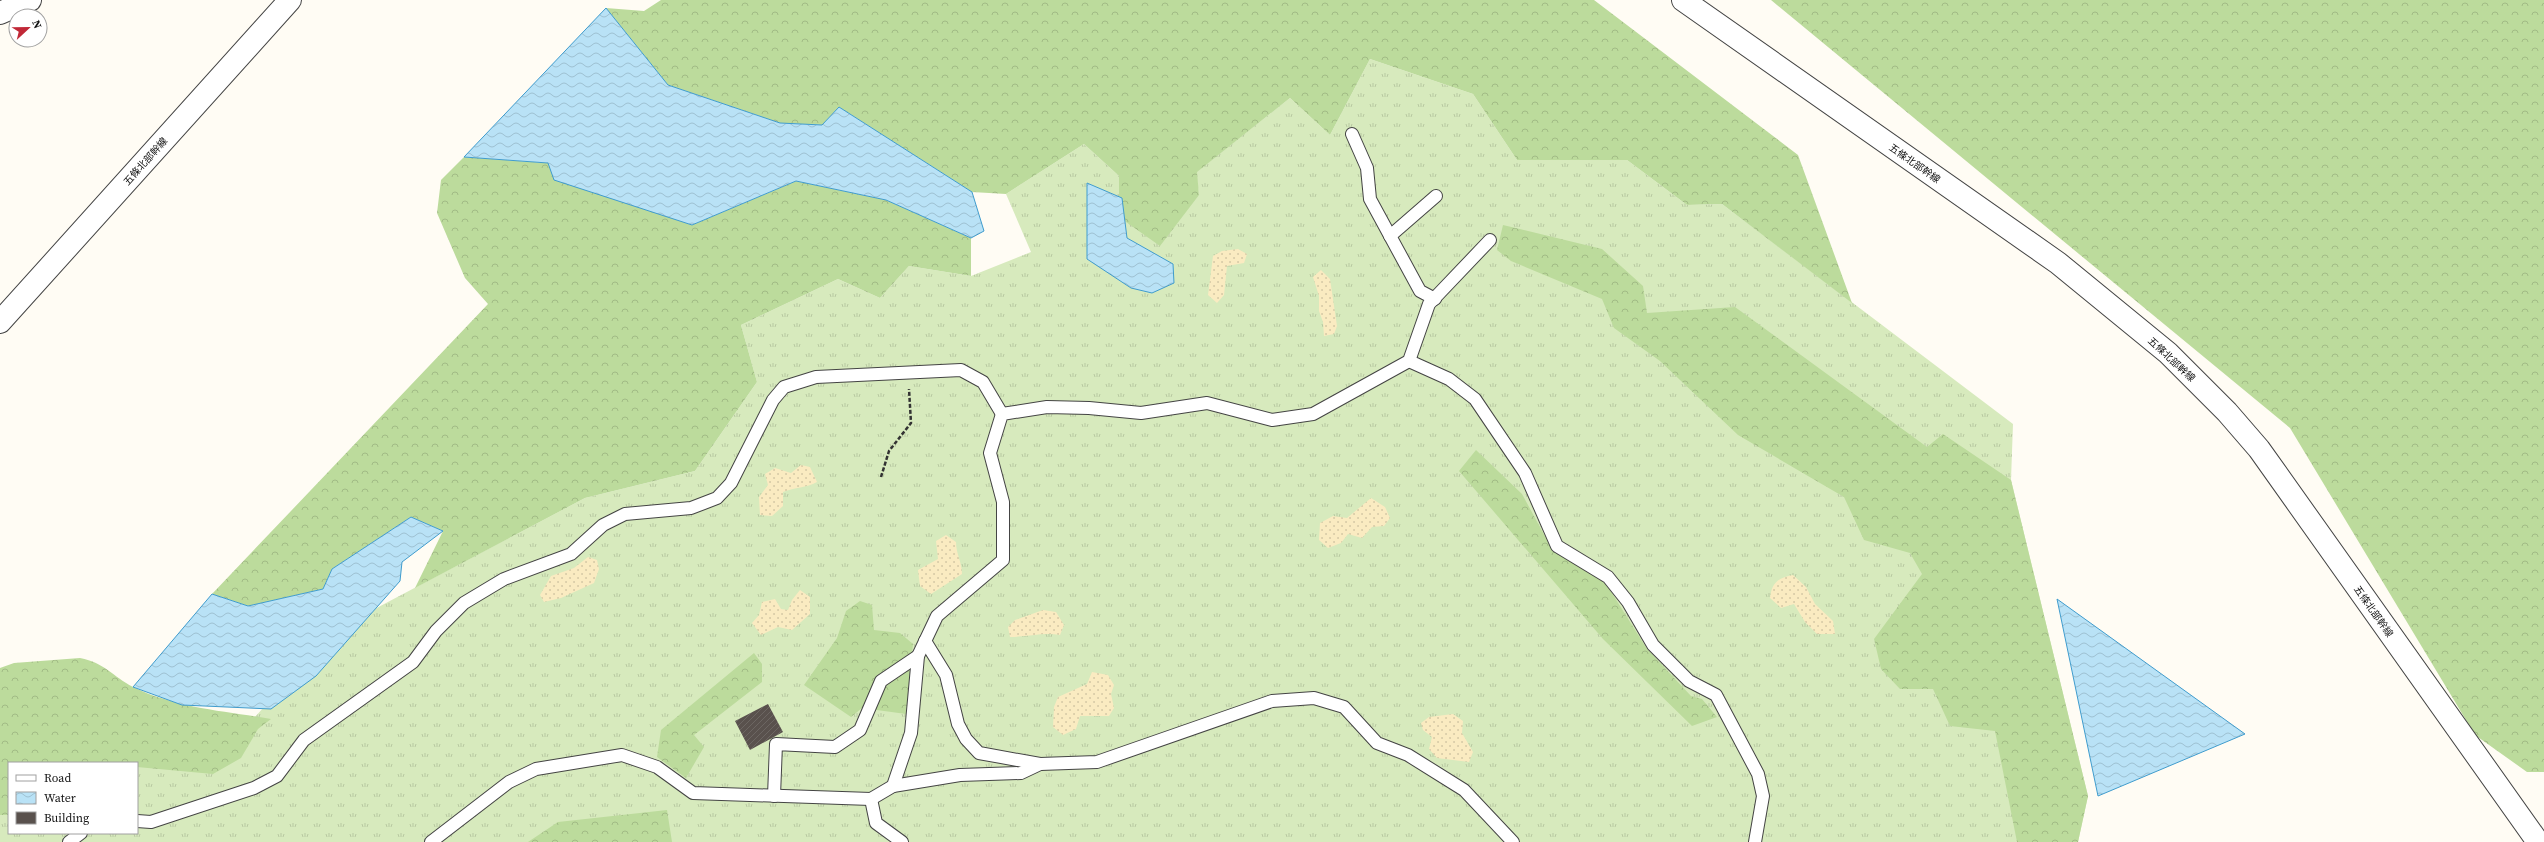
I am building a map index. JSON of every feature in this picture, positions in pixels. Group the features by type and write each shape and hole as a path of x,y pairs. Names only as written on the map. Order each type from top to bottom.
{"street":[{"path":"0,13 30,0"},
{"name":"五條北部幹線","path":"0,322 290,0"},
{"name":"五條北部幹線","path":"1683,0 2058,263 2168,353 2227,412 2259,449 2538,842"}],"lane":[{"path":"1352,134 1367,168 1370,199 1420,291 1435,299"},
{"path":"1390,236 1436,196"},
{"path":"1002,414 1047,407 1089,408 1141,413 1207,403 1272,420 1313,414 1409,361 1429,304 1490,240"},
{"path":"1409,361 1449,379 1475,398 1525,473 1557,546 1608,576 1628,602 1653,645 1689,681 1716,695 1758,774 1763,796 1755,842"},
{"path":"138,821 151,822 254,788 276,776 304,740 414,662 436,631 464,603 504,579 571,554 604,525 625,514 691,508 717,498 731,483 773,400 784,387 816,377 960,370 983,382 1002,414 990,453 1003,502 1003,560 937,616 918,656 911,733 893,786"},
{"path":"925,642 946,675 958,724 966,739 980,752 1040,764 1097,762 1272,702 1314,698 1344,707 1377,743 1408,754 1464,790 1513,842"},
{"path":"774,796 776,744 835,747 860,730 881,681 918,656"},
{"path":"431,842 509,782 536,769 622,755 657,767 693,794 871,799 893,786 960,775 1021,773 1040,764"},
{"path":"871,799 876,823 902,842"},
{"path":"69,842 80,834"}],"path":[{"path":"881,477 889,451 911,423 908,373"}],"green space":[{"path":"661,0 1594,0 1798,155 1852,303 1722,204 1687,205 1627,160 1517,160 1473,94 1370,59 1330,135 1290,98 1197,172 1199,195 1160,246 1119,217 1119,176 1084,144 1006,194 972,192 839,107 822,125 780,123 668,85 606,8 644,11"},
{"path":"1771,0 2544,0 2544,772 2527,772 2475,735 2290,428"},
{"path":"1370,59 1473,94 1517,160 1627,160 1687,205 1722,204 2013,424 2011,480 2088,796 2078,842 0,842 0,784 8,786 8,834 138,834 138,763 235,739 333,631 585,498 695,471 757,382 741,325 838,279 880,298 909,266 971,276 1031,252 1006,194 1084,144 1119,176 1119,217 1199,195 1196,172 1290,98 1330,135"},
{"path":"464,157 548,163 692,225 796,181 886,200 971,238 971,276 909,266 880,298 838,279 741,325 757,382 695,471 585,498 415,588 443,531 411,517 332,569 323,589 248,606 212,594 488,304 465,278 437,213 441,180"},
{"path":"1503,225 1602,249 1643,286 1647,313 1735,307 1927,447 1943,434 2011,480 2088,796 2078,842 2017,842 1995,731 1950,726 1933,689 1900,689 1881,669 1874,639 1922,574 1910,553 1864,540 1844,497 1738,435 1660,361 1614,328 1602,299 1511,261 1497,250"},
{"path":"1476,450 1522,494 1553,551 1605,582 1647,649 1691,696 1702,699 1717,717 1692,726 1603,639 1459,471"},
{"path":"860,601 872,605 874,630 900,633 913,644 906,714 862,708 851,717 804,685 837,638 846,611"},
{"path":"754,653 762,664 762,682 694,735 704,747 686,778 657,757 661,730"},
{"path":"80,658 102,666 133,687 166,700 201,708 271,719 258,729 241,758 213,774 138,767 138,762 8,762 8,815 0,815 0,668 14,663"},
{"path":"667,810 672,842 528,842 558,822"}],"sand":[{"path":"1238,249 1247,254 1244,263 1227,266 1224,295 1217,303 1208,295 1213,256 1222,251"},
{"path":"1321,270 1330,279 1337,326 1334,334 1324,336 1323,322 1319,311 1319,296 1313,277"},
{"path":"801,465 810,467 817,482 783,492 783,506 772,516 760,515 759,497 768,485 765,474 775,468 791,473"},
{"path":"1371,498 1385,507 1390,518 1384,526 1372,527 1362,538 1348,534 1341,543 1328,548 1319,540 1320,523 1333,516 1347,518"},
{"path":"946,535 956,542 962,574 931,594 920,586 918,570 938,559 936,541"},
{"path":"588,557 597,560 599,569 594,583 561,598 544,602 540,595 551,576 574,568"},
{"path":"1793,575 1806,587 1815,604 1833,621 1835,634 1817,634 1805,622 1794,604 1781,608 1770,598 1774,584 1780,579"},
{"path":"800,590 810,597 810,614 792,630 778,627 761,635 752,623 759,615 762,602 775,599 781,609 788,610 792,600"},
{"path":"1043,610 1056,612 1064,625 1060,635 1048,634 1010,637 1008,627 1015,620"},
{"path":"1092,672 1108,675 1114,685 1111,694 1114,708 1109,716 1080,716 1076,729 1063,735 1053,727 1054,707 1058,697 1087,684"},
{"path":"1453,714 1463,721 1462,733 1473,752 1469,762 1437,758 1429,749 1432,737 1423,730 1421,723 1429,717"}],"water":[{"path":"606,8 668,85 780,123 822,125 839,107 972,192 984,231 971,238 886,200 796,181 692,225 554,180 548,163 464,157"},
{"path":"1087,183 1122,198 1127,238 1173,264 1174,283 1152,293 1131,288 1087,259"},
{"path":"411,517 443,531 402,562 400,581 316,676 271,709 182,705 133,687 212,594 248,606 323,589 332,569"},
{"path":"2057,599 2245,734 2098,796"}],"building":[{"path":"768,704 783,732 750,750 735,721"}]}
